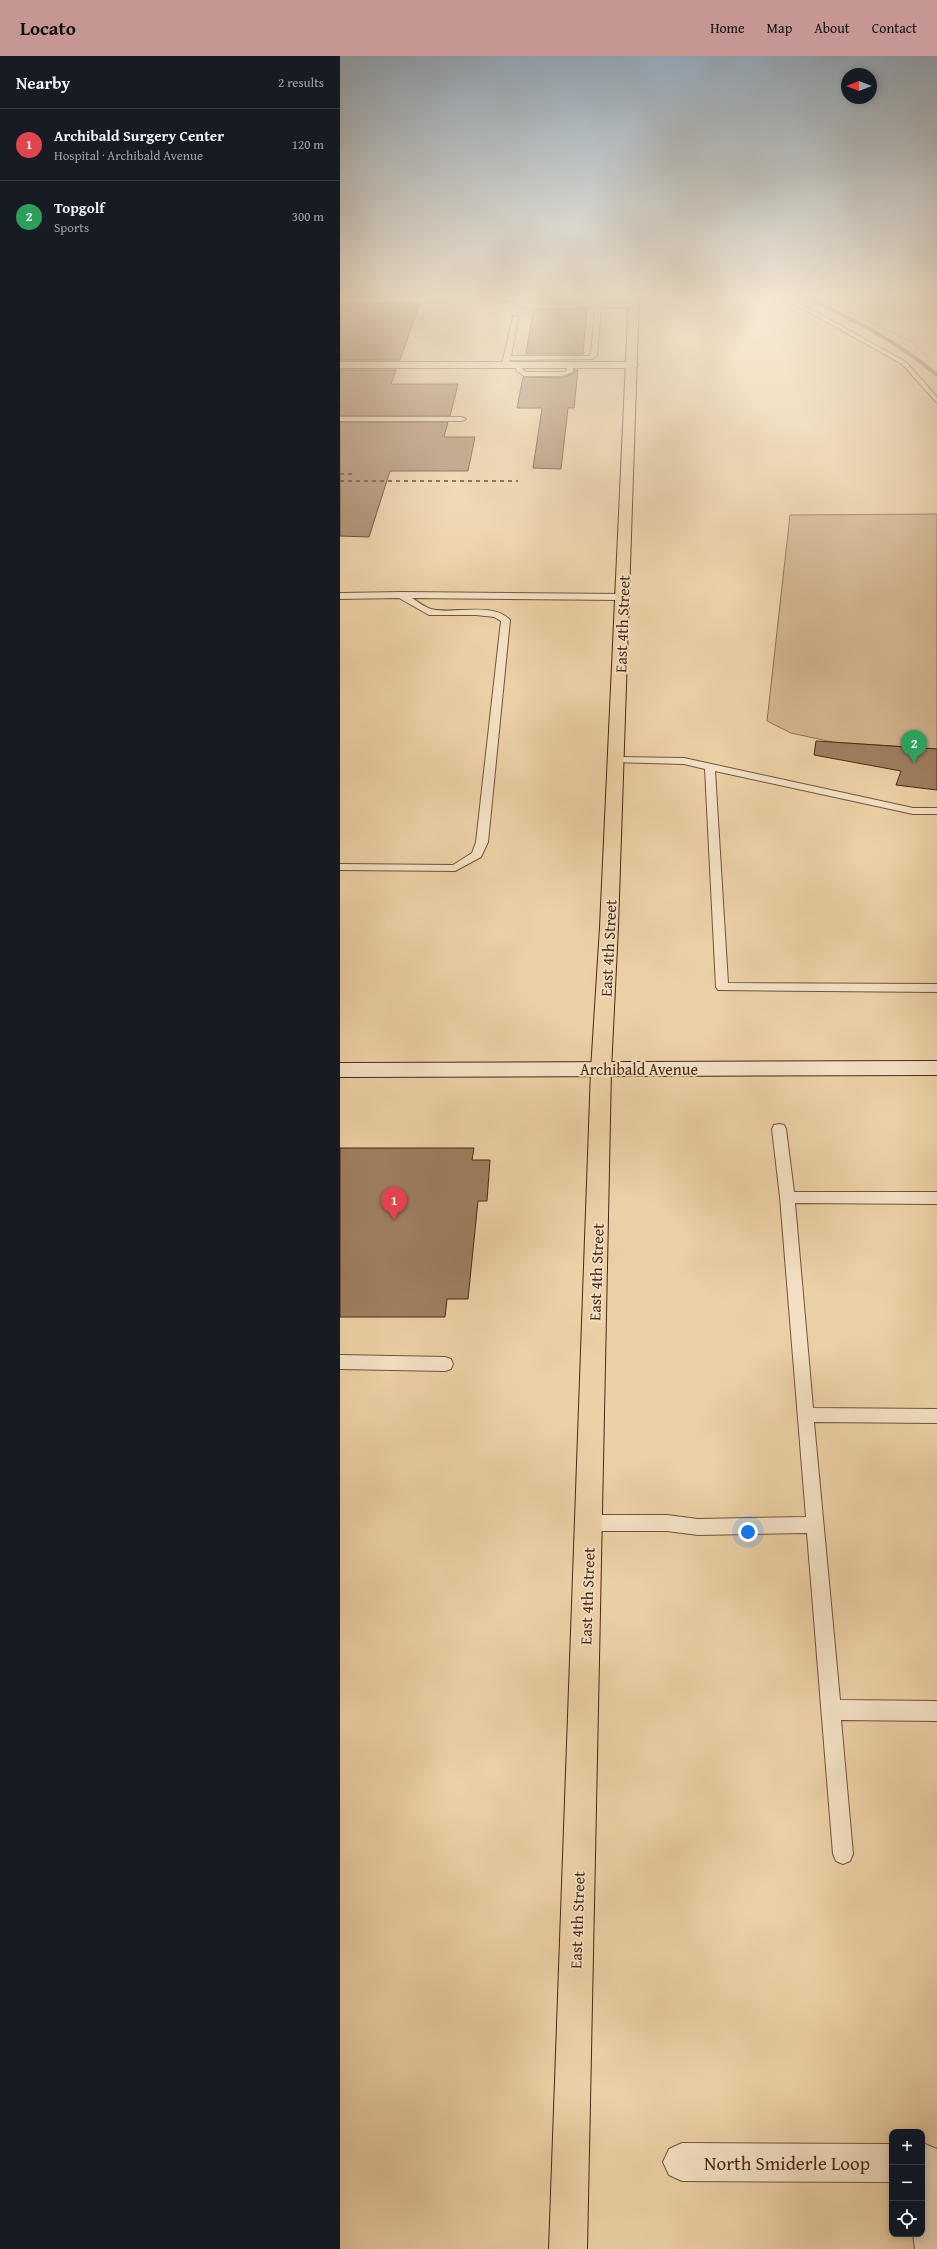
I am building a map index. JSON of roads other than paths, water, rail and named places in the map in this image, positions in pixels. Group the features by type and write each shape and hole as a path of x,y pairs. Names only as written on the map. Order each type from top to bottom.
{"main road":[{"name":"East 4th Street","path":"568,2249 601,1070 632,397"}],"street":[{"name":"Archibald Avenue","path":"340,1070 937,1068"},
{"name":"North Smiderle Loop","path":"682,2162 889,2163"},
{"path":"919,2165 934,2249"}],"lane":[{"path":"340,419 462,419"},
{"path":"340,867 455,868 477,855 482,842 506,620 496,615 476,612 429,612 401,595"},
{"path":"340,596 623,596"},
{"path":"616,760 684,761 912,811 937,811"},
{"path":"710,767 722,987 937,988"},
{"path":"779,1129 787,1197 843,1854"},
{"path":"787,1197 937,1198"},
{"path":"340,1362 445,1364"},
{"path":"806,1415 937,1416"},
{"path":"589,1523 667,1523 698,1527 815,1525"},
{"path":"831,1710 937,1711"}],"railway":[{"path":"340,474 354,474"},
{"path":"340,481 518,481"}],"place":[{"name":"Topgolf","path":"914,763"},
{"name":"Archibald Surgery Center","path":"394,1220"}]}
